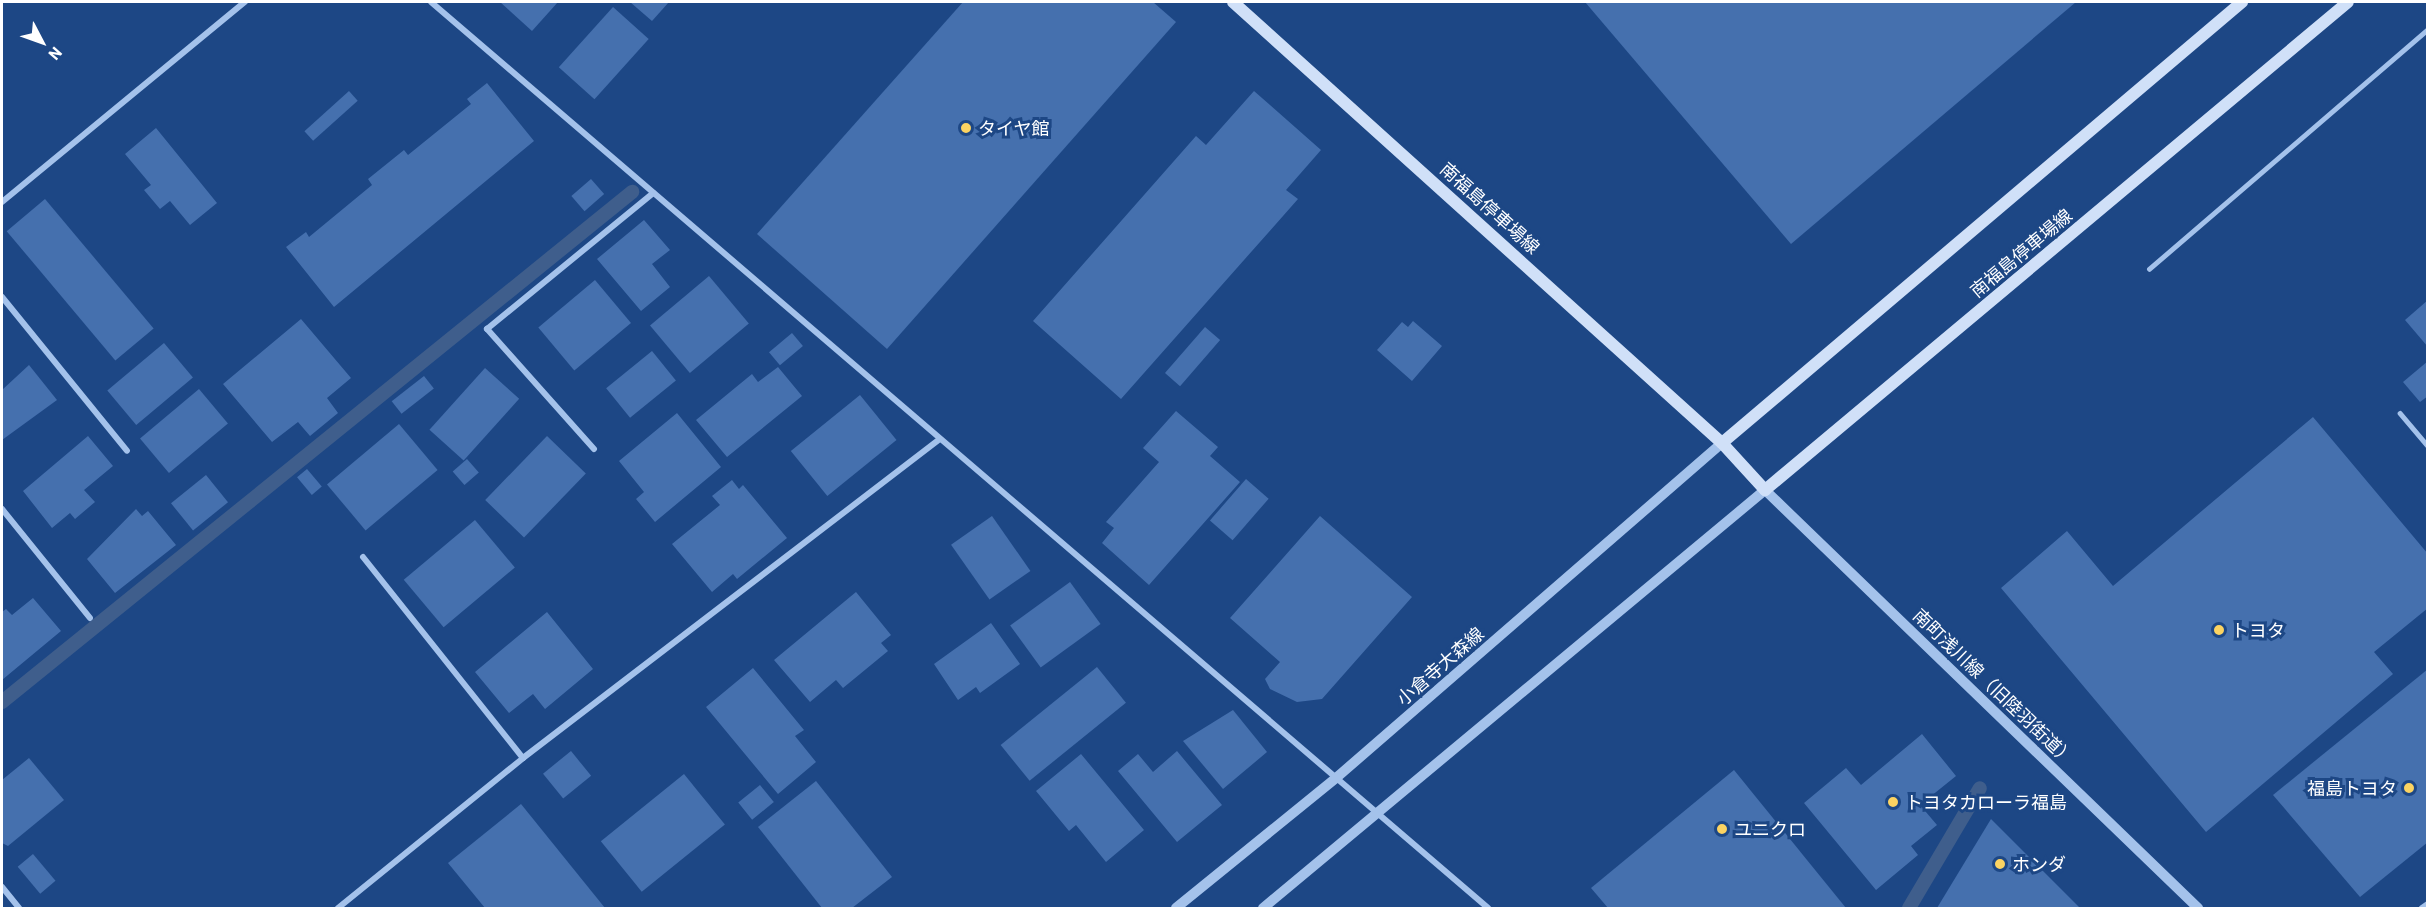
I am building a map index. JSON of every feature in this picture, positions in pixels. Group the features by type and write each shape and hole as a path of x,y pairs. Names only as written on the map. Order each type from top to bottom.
{"main road":[{"name":"南福島停車場線","path":"1233,2 1722,443 1765,490 2348,2"},
{"path":"1722,443 2242,2"}],"street":[{"path":"2,202 245,2"},
{"path":"431,2 1488,909"},
{"path":"594,449 487,329 653,193"},
{"path":"2,297 127,451"},
{"path":"338,909 523,758 940,439"},
{"name":"小倉寺大森線","path":"1176,909 1336,778 1722,443"},
{"path":"1263,909 1379,815 1765,490"},
{"name":"南町浅川線（旧陸羽街道）","path":"1765,490 2198,909"},
{"path":"2,509 90,618"},
{"path":"363,557 523,758"},
{"path":"2,887 19,909"},
{"path":"2421,909 2427,903"}],"lane":[{"path":"2149,269 2427,29"},
{"path":"2400,413 2427,446"}],"building":[{"path":"500,2 558,2 532,31"},
{"path":"630,2 669,2 652,21"},
{"name":"タイヤ館","path":"963,2 1153,2 1176,22 887,349 757,234"},
{"path":"1585,2 2076,2 1791,244"},
{"path":"613,7 649,39 594,99 559,67"},
{"path":"487,83 534,141 334,307 286,247 306,232 309,237 372,185 368,179 404,150 408,155 471,104 467,99"},
{"path":"349,91 358,101 313,141 304,131"},
{"path":"1254,91 1321,150 1286,190 1298,199 1121,399 1033,321 1196,136 1206,145"},
{"path":"156,128 217,203 190,225 170,201 160,209 144,190 151,185 125,154"},
{"path":"591,179 604,194 584,211 571,196"},
{"path":"45,199 154,328 115,361 7,231"},
{"path":"644,220 670,250 652,264 670,287 641,311 597,259"},
{"path":"709,276 749,323 690,373 650,325"},
{"path":"595,280 631,323 574,370 538,328"},
{"path":"2428,300 2428,347 2405,320"},
{"path":"301,319 351,378 327,398 338,413 310,436 298,422 272,442 223,384"},
{"path":"1413,321 1442,346 1412,381 1377,350 1402,322 1408,327"},
{"path":"1205,327 1220,340 1180,386 1165,373"},
{"path":"792,333 803,346 780,365 769,352"},
{"path":"164,343 193,377 136,425 107,391"},
{"path":"652,351 676,381 630,418 606,388"},
{"path":"2428,361 2428,396 2420,402 2403,382"},
{"path":"29,365 57,400 2,440 2,390"},
{"path":"778,367 802,396 727,457 696,420 752,374 758,382"},
{"path":"485,368 519,399 464,460 429,430"},
{"path":"424,376 434,389 402,414 392,401"},
{"path":"199,389 228,423 169,473 140,438"},
{"path":"860,395 897,440 827,496 791,451"},
{"path":"1176,411 1218,447 1210,456 1240,482 1149,585 1102,543 1114,528 1106,522 1159,462 1143,448"},
{"path":"677,413 721,467 655,522 636,499 644,492 619,461"},
{"name":"トヨタ","path":"2313,417 2428,554 2428,608 2374,652 2393,674 2206,832 2001,588 2067,531 2113,586"},
{"path":"399,424 438,470 366,530 327,484"},
{"path":"88,436 113,466 84,490 95,502 75,519 70,513 52,528 23,491"},
{"path":"547,436 586,474 524,538 485,500"},
{"path":"467,459 479,473 464,485 453,471"},
{"path":"307,469 322,487 312,495 297,477"},
{"path":"206,475 228,502 193,531 171,503"},
{"path":"1246,479 1269,499 1233,540 1210,521"},
{"path":"732,480 739,489 743,485 787,538 737,579 733,574 712,592 672,544 720,505 712,496"},
{"path":"136,509 142,516 148,511 176,545 115,593 87,559"},
{"path":"992,516 1030,571 989,600 951,545"},
{"path":"1320,516 1412,597 1322,699 1297,702 1270,689 1265,679 1280,662 1230,618"},
{"path":"475,520 515,567 444,627 404,580"},
{"path":"1070,582 1101,624 1041,668 1010,625"},
{"path":"856,592 891,635 881,643 888,651 843,688 836,680 810,702 774,660"},
{"path":"33,598 61,631 2,680 2,612 6,609 12,615"},
{"path":"547,612 593,669 545,709 533,694 509,713 475,672"},
{"path":"991,623 1020,664 980,693 976,687 958,700 934,664"},
{"path":"1097,667 1126,703 1030,781 1001,745"},
{"path":"753,668 804,730 795,736 816,762 778,794 706,707"},
{"path":"2428,669 2428,842 2360,897 2273,795"},
{"path":"1233,710 1267,752 1223,789 1183,741"},
{"path":"1922,734 1956,776 1920,805 1937,825 1911,846 1918,855 1876,890 1804,803 1846,768 1861,785"},
{"path":"571,751 591,776 563,799 543,774"},
{"path":"1177,751 1222,805 1177,842 1118,771 1138,754 1153,772"},
{"path":"1081,754 1144,830 1106,862 1076,825 1069,831 1036,791"},
{"path":"29,758 64,800 8,846 2,843 2,780"},
{"name":"ユニクロ","path":"1734,770 1846,908 1608,908 1591,888"},
{"path":"684,774 725,825 642,892 601,841"},
{"path":"816,781 892,877 852,908 822,908 758,827"},
{"path":"760,785 774,802 752,820 738,803"},
{"path":"521,804 605,908 485,908 448,863"},
{"name":"ホンダ","path":"1991,819 2080,908 1937,908"},
{"path":"33,854 55,881 40,894 18,867"}],"waterway":[{"path":"2,702 632,192"},
{"path":"1909,908 1980,788"}],"place":[{"name":"タイヤ館","path":"966,128"},
{"name":"トヨタ","path":"2219,630"},
{"name":"福島トヨタ","path":"2409,788"},
{"name":"トヨタカローラ福島","path":"1893,802"},
{"name":"ユニクロ","path":"1722,829"},
{"name":"ホンダ","path":"2000,864"}]}
